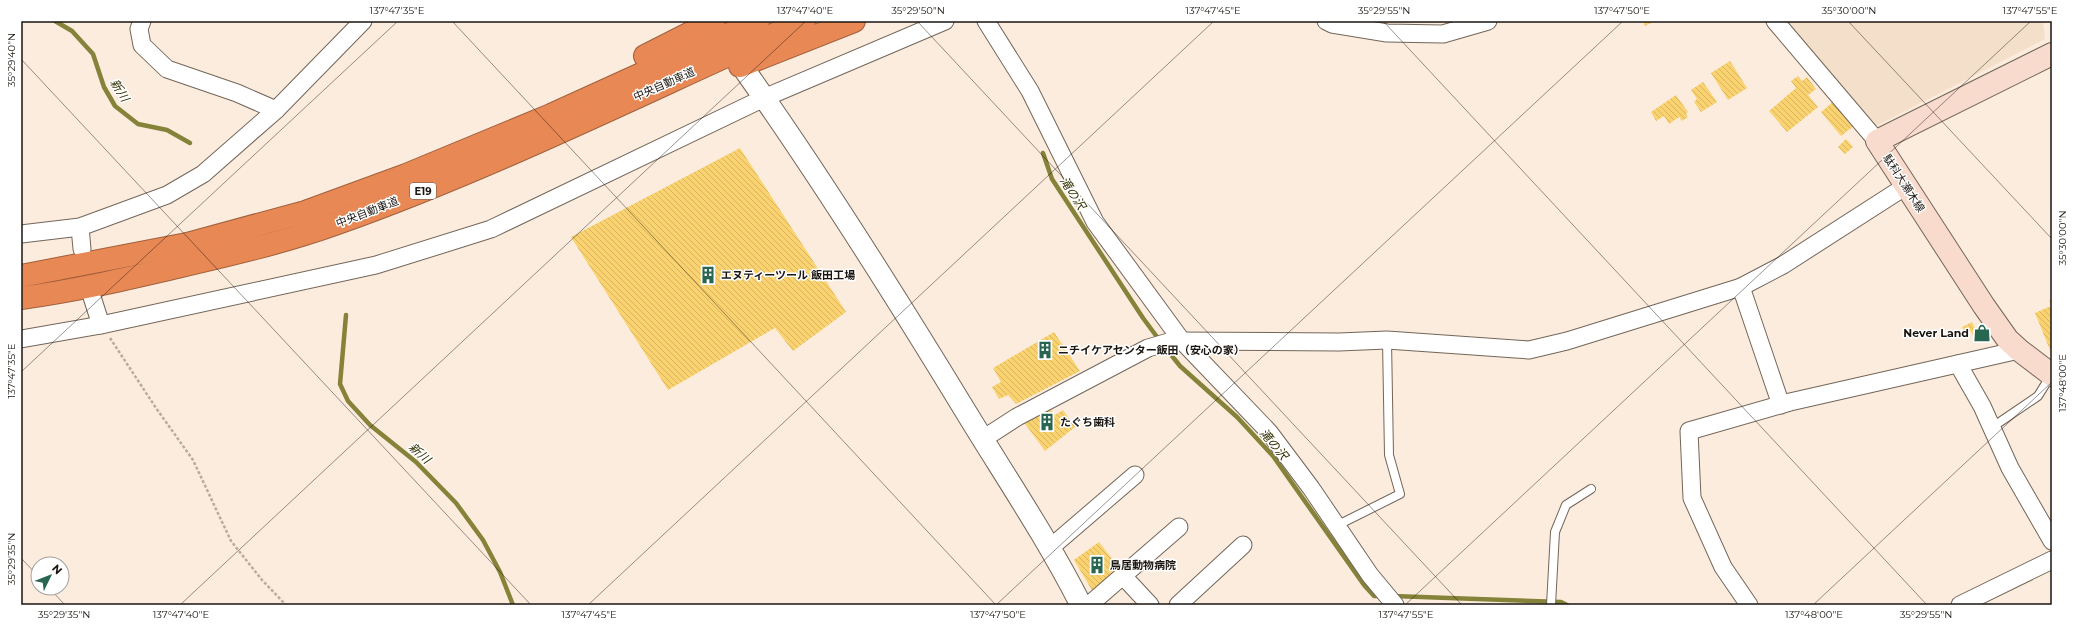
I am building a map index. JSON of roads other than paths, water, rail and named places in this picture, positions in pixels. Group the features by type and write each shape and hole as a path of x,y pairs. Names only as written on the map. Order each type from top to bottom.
{"highway":[{"path":"406,175 714,21"},
{"name":"中央自動車道","path":"21,276 187,244 305,212 406,175 551,115 758,21"},
{"name":"中央自動車道","path":"21,298 118,280 213,259 333,225 419,192 502,157 804,21"},
{"path":"502,157 551,151 759,57 854,21"}],"main road":[{"name":"駄科大瀬木線","path":"2052,54 1877,141 1984,306 2008,340 2052,375"}],"street":[{"path":"142,21 139,29 142,45 167,69 237,93 276,110"},
{"path":"21,234 80,227 167,195 203,174 276,110 363,21"},
{"path":"21,339 101,324 376,265 492,229 764,98 945,21"},
{"path":"986,21 1030,91 1096,222 1177,341 1268,432 1393,604"},
{"path":"1326,21 1332,24 1386,33 1436,34 1442,34 1488,21"},
{"path":"1774,21 1877,141"},
{"path":"746,72 914,326 1050,548 1081,605"},
{"path":"983,439 1017,417 1154,346 1177,341 1339,342 1387,340 1529,350 1567,341 1741,287 1783,266 1906,186"},
{"path":"80,227 82,249"},
{"path":"1741,287 1781,404"},
{"path":"92,298 101,324"},
{"path":"1749,605 1723,567 1692,498 1689,431 1781,404 2019,350"},
{"path":"1958,364 1982,406 2010,468 2052,541"},
{"path":"1050,548 1134,475"},
{"path":"1089,605 1179,527"},
{"path":"1178,605 1243,545"},
{"path":"1960,605 2052,560"},
{"path":"1123,576 1150,605"}],"lane":[{"path":"1336,526 1400,494 1389,455 1387,340"},
{"path":"1991,428 2038,396 2052,375"},
{"path":"1551,605 1555,532 1566,505 1591,489"}],"waterway":[{"name":"新川","path":"55,21 72,31 93,54 104,87 115,106 138,124 167,130 190,143"},
{"name":"滝の沢","path":"1043,153 1052,179 1143,318 1160,341"},
{"name":"新川","path":"346,315 340,384 348,401 370,425 416,462 456,503 483,540 500,572 513,605"},
{"name":"滝の沢","path":"1165,347 1180,366 1237,417 1273,456 1364,585 1374,596 1382,596"},
{"name":"滝の沢","path":"1393,596 1561,602 1567,605"}],"place":[{"name":"エヌティーツール 飯田工場","path":"708,275"},
{"name":"Never Land","path":"1982,333"},
{"name":"ニチイケアセンター飯田（安心の家）","path":"1045,350"},
{"name":"たぐち歯科","path":"1047,422"},
{"name":"鳥居動物病院","path":"1097,565"}]}
